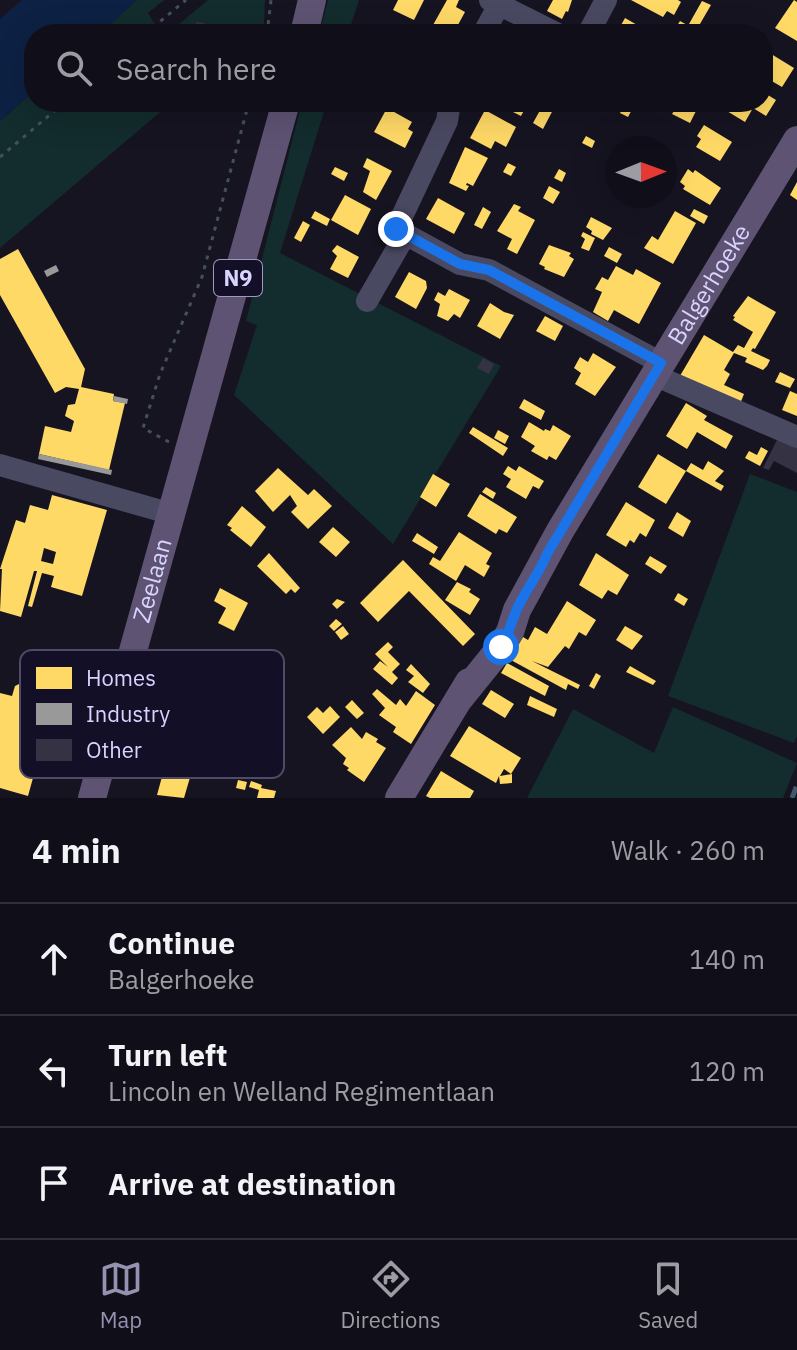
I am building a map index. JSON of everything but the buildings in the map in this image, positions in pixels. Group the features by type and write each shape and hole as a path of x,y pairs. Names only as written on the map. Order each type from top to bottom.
{"main road":[{"path":"306,24 312,0"},
{"name":"N9","path":"189,454 283,112"},
{"name":"Balgerhoeke","path":"399,798 460,698 501,647 547,554 797,140"},
{"name":"Zeelaan","path":"134,650 189,454"},
{"name":"Zeelaan","path":"92,798 98,778"}],"street":[{"path":"593,24 606,0"},
{"path":"487,24 495,3 538,24"},
{"path":"367,301 401,232 448,112"},
{"path":"401,232 460,264 489,270 658,369 797,437"},
{"path":"0,465 172,514"}],"path":[{"path":"157,24 186,0"},
{"path":"268,24 271,0"},
{"path":"0,157 53,112"},
{"path":"189,454 143,428 160,374 202,277 246,112"}],"green space":[{"path":"137,0 164,0 148,13 155,24 110,24"},
{"path":"208,0 265,0 264,24 179,24"},
{"path":"328,0 359,0 351,24 322,24"},
{"path":"24,100 24,112 160,112 0,248 0,121"},
{"path":"299,112 324,112 280,253 501,366 393,544 234,395 257,325 246,321"},
{"path":"750,474 797,492 797,736 794,743 668,696"},
{"path":"673,707 797,763 783,798 527,798 573,709 654,753"}],"water":[{"path":"22,0 137,0 110,24 24,24 24,100 0,121 0,19"}],"railway":[{"path":"792,798 797,785"}],"route":[{"path":"396,229 460,264 489,270 661,363 547,554 501,647"}]}
